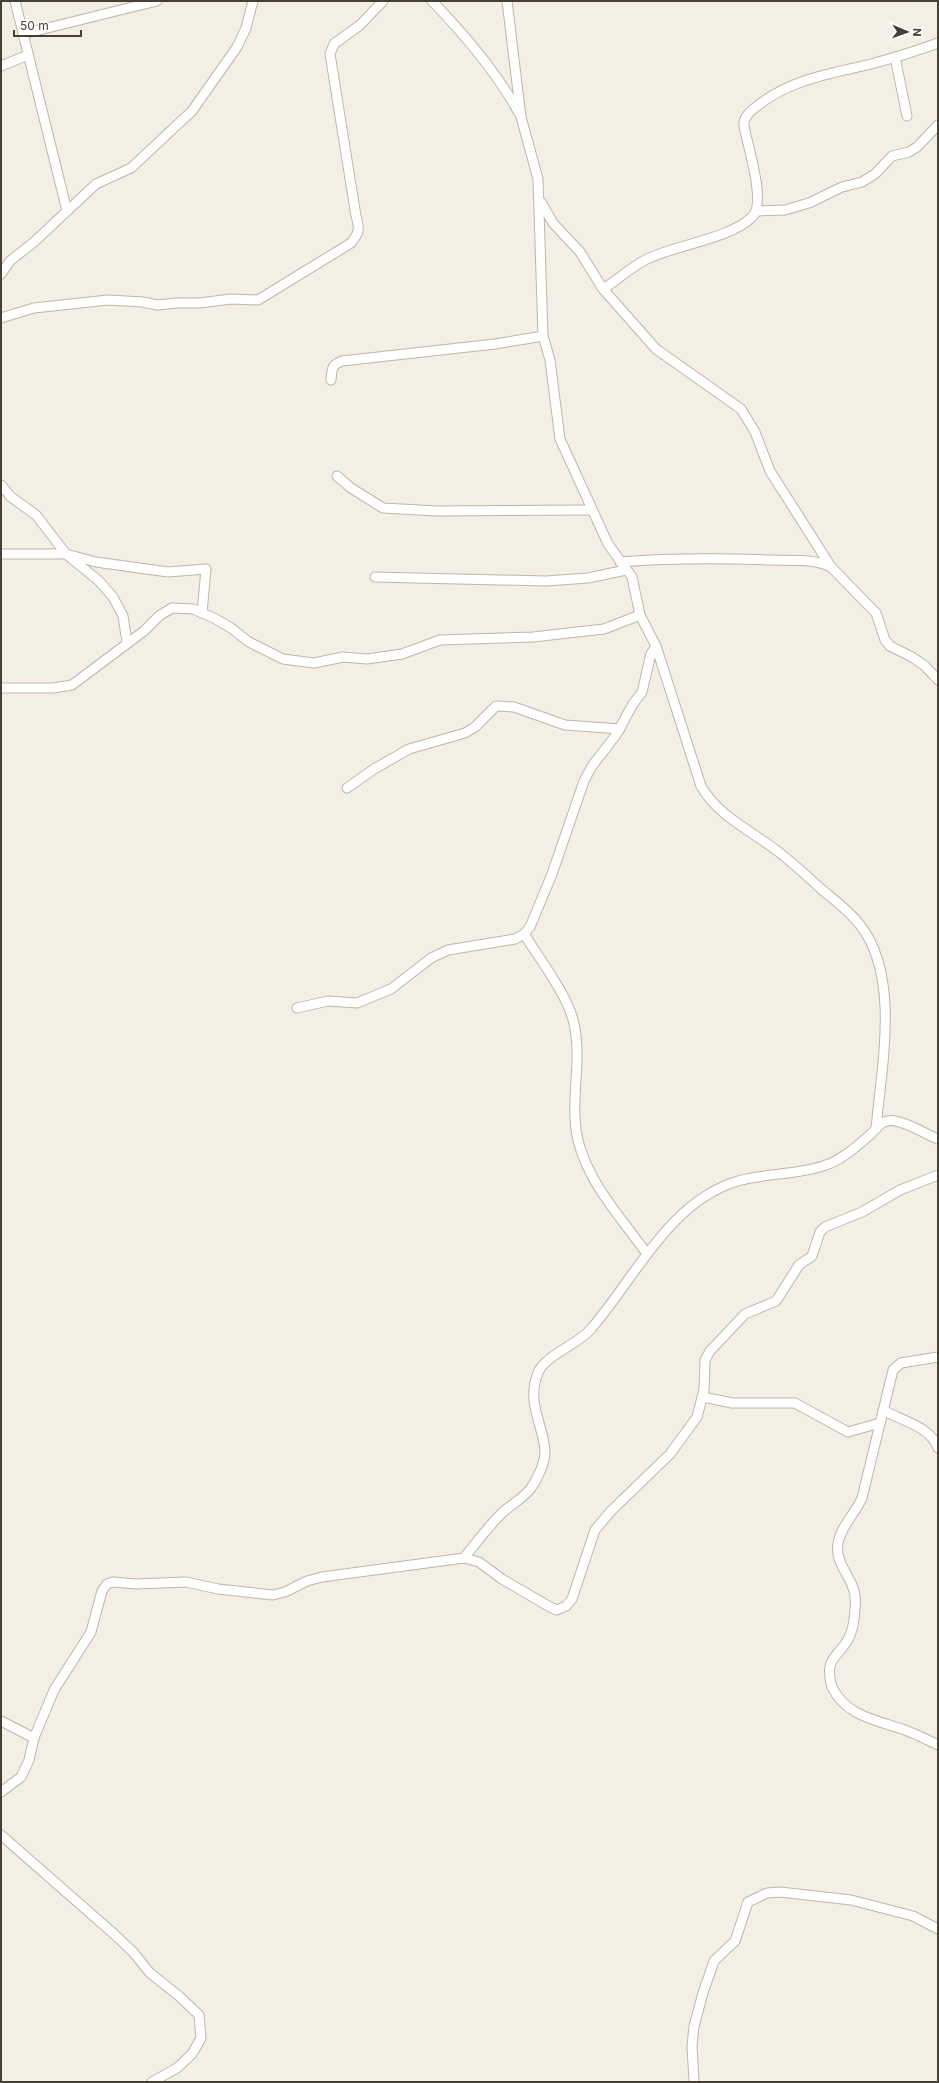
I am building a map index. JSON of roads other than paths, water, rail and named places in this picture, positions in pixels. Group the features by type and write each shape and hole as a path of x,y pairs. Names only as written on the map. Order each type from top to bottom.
{"street":[{"path":"14,1 68,211"},
{"path":"23,34 157,1"},
{"path":"1,274 10,261 68,211 96,184 131,168 192,111 238,48 246,28 253,1"},
{"path":"1,318 34,308 108,300 143,302 157,305 200,303 231,299 258,300 351,243 360,232 360,228 356,216 330,54 334,44 360,25 383,1"},
{"path":"432,1 463,33 509,96 521,117"},
{"path":"507,1 521,117 538,180 544,336 550,360 560,439 591,510 620,562 632,577 640,616 656,646 701,786 709,800 737,824 765,842 799,868 853,916 866,934 874,949 884,985 886,1016 876,1129"},
{"path":"603,289 646,260 737,227 749,220 756,212 754,164 744,123 747,115 776,92 797,83 895,57 938,43"},
{"path":"1,66 28,55"},
{"path":"895,57 907,116"},
{"path":"756,212 785,210 809,203 842,187 862,182 875,174 892,156 909,152 917,147 938,125"},
{"path":"539,199 553,223 580,252 603,289 656,349 741,409 754,432 770,472 831,567 876,613 885,640 890,646 912,657 925,666 938,680"},
{"path":"331,380 332,368 335,363 342,361 495,344 544,336"},
{"path":"338,476 351,488 383,508 437,511 591,510"},
{"path":"1,485 11,497 36,515 66,554 94,576 113,597 123,616 127,642"},
{"path":"1,554 66,554 96,562 163,571 206,569 202,613"},
{"path":"620,562 699,558 817,561 831,567"},
{"path":"375,577 546,581 588,578 626,570"},
{"path":"1,688 53,688 68,686 150,626 167,610 184,608 202,613 225,623 249,642 283,659 314,663 343,657 368,659 402,654 440,640 533,637 604,629 640,616"},
{"path":"296,1008 328,1001 357,1003 391,989 431,958 448,950 515,939 524,934 536,915 552,874 584,781 592,766 620,729 633,704 642,692 652,654 656,646"},
{"path":"347,788 409,749 465,733 475,727 496,706 514,707 564,725 620,729"},
{"path":"524,934 570,1011 574,1023 577,1041 573,1122 579,1146 592,1177 647,1254"},
{"path":"464,1558 502,1513 531,1489 544,1462 545,1450 533,1406 534,1389 538,1373 545,1363 588,1332 609,1308 660,1236 681,1217 703,1198 722,1187 738,1181 771,1174 812,1170 832,1164 883,1122 896,1121 938,1140"},
{"path":"1,1792 21,1777 28,1760 34,1738 54,1690 91,1632 102,1591 107,1584 113,1582 136,1584 186,1582 218,1589 272,1595 285,1592 307,1581 322,1577 464,1558 480,1562 502,1579 550,1607 557,1610 566,1606 572,1599 578,1584 594,1530 670,1454 697,1417 703,1397 705,1360 710,1351 739,1319 776,1301 799,1265 812,1256 820,1232 825,1227 862,1212 900,1190 938,1175"},
{"path":"938,1357 896,1365 888,1382 862,1498 857,1509 846,1523 838,1543 839,1562 852,1586 855,1606 852,1633 832,1660 830,1667 831,1682 836,1695 853,1711 883,1724 922,1736 938,1745"},
{"path":"703,1397 746,1404 795,1403 848,1432 880,1423"},
{"path":"882,1410 926,1431 934,1438 938,1448"},
{"path":"1,1721 34,1738"},
{"path":"1,1834 114,1934 133,1952 150,1973 179,1996 199,2015 201,2038 192,2054 176,2068 152,2082"},
{"path":"694,2082 692,2046 694,2026 703,1993 714,1962 734,1941 748,1902 767,1893 780,1892 851,1900 913,1916 938,1930"}]}
